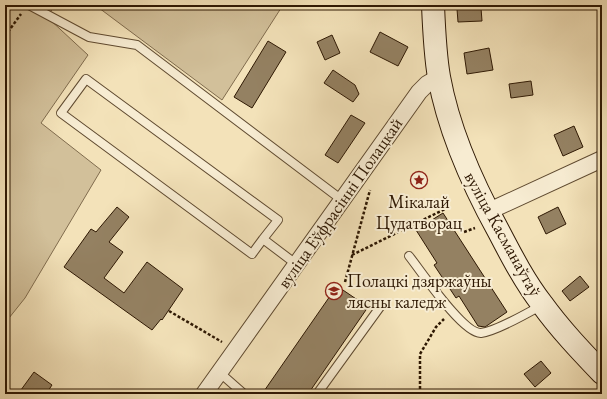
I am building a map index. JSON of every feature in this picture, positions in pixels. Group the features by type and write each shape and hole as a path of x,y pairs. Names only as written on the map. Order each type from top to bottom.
{"main road":[{"path":"433,5 439,77"},
{"name":"вуліца Касманаўтаў","path":"439,77 448,115 465,166 487,212 522,275 542,305 573,342 602,373"}],"street":[{"name":"вуліца Еўфрасінні Полацкай","path":"204,394 419,92 427,84 439,77"},
{"path":"487,212 602,159"}],"lane":[{"path":"26,8 89,37 137,45 342,200"},
{"path":"86,79 278,220 263,239 252,254 61,113 86,79"},
{"path":"263,239 296,264"},
{"path":"409,256 452,312 471,331 481,333 516,320 542,305"},
{"path":"317,394 380,307"},
{"path":"219,372 244,394"}],"path":[{"path":"5,36 26,8"},
{"path":"345,282 370,189"},
{"path":"352,255 449,207"},
{"path":"169,311 226,344"},
{"path":"420,394 420,354 436,327 452,312"}],"shaded area":[{"path":"5,5 55,5 47,17 88,55 41,123 101,170 25,298 5,323"},
{"path":"95,5 283,5 222,100"}],"building":[{"path":"481,8 482,21 458,22 457,9"},
{"path":"380,32 408,47 398,66 370,52"},
{"path":"332,35 340,53 325,60 317,42"},
{"path":"268,41 286,52 252,108 234,97"},
{"path":"489,48 493,70 467,74 464,53"},
{"path":"333,70 355,85 359,94 353,102 324,83"},
{"path":"531,81 533,95 511,98 509,84"},
{"path":"351,115 365,123 338,163 325,155"},
{"path":"574,126 583,147 563,156 554,135"},
{"path":"117,207 129,217 109,242 123,252 104,278 124,293 147,262 183,289 162,320 161,319 152,330 64,267 91,229 96,232"},
{"path":"558,207 566,224 546,234 538,217"},
{"path":"443,213 507,312 485,327 478,326 459,296 456,298 434,265 437,263 416,230"},
{"path":"580,276 589,287 570,301 562,291"},
{"path":"337,286 368,307 308,394 262,394"},
{"path":"541,361 551,373 535,387 524,374"},
{"path":"34,372 52,385 46,394 18,394"}],"place":[{"name":"Мікалай Цудатворац","path":"419,180"},
{"name":"Полацкі дзяржаўны лясны каледж","path":"334,291"}]}
